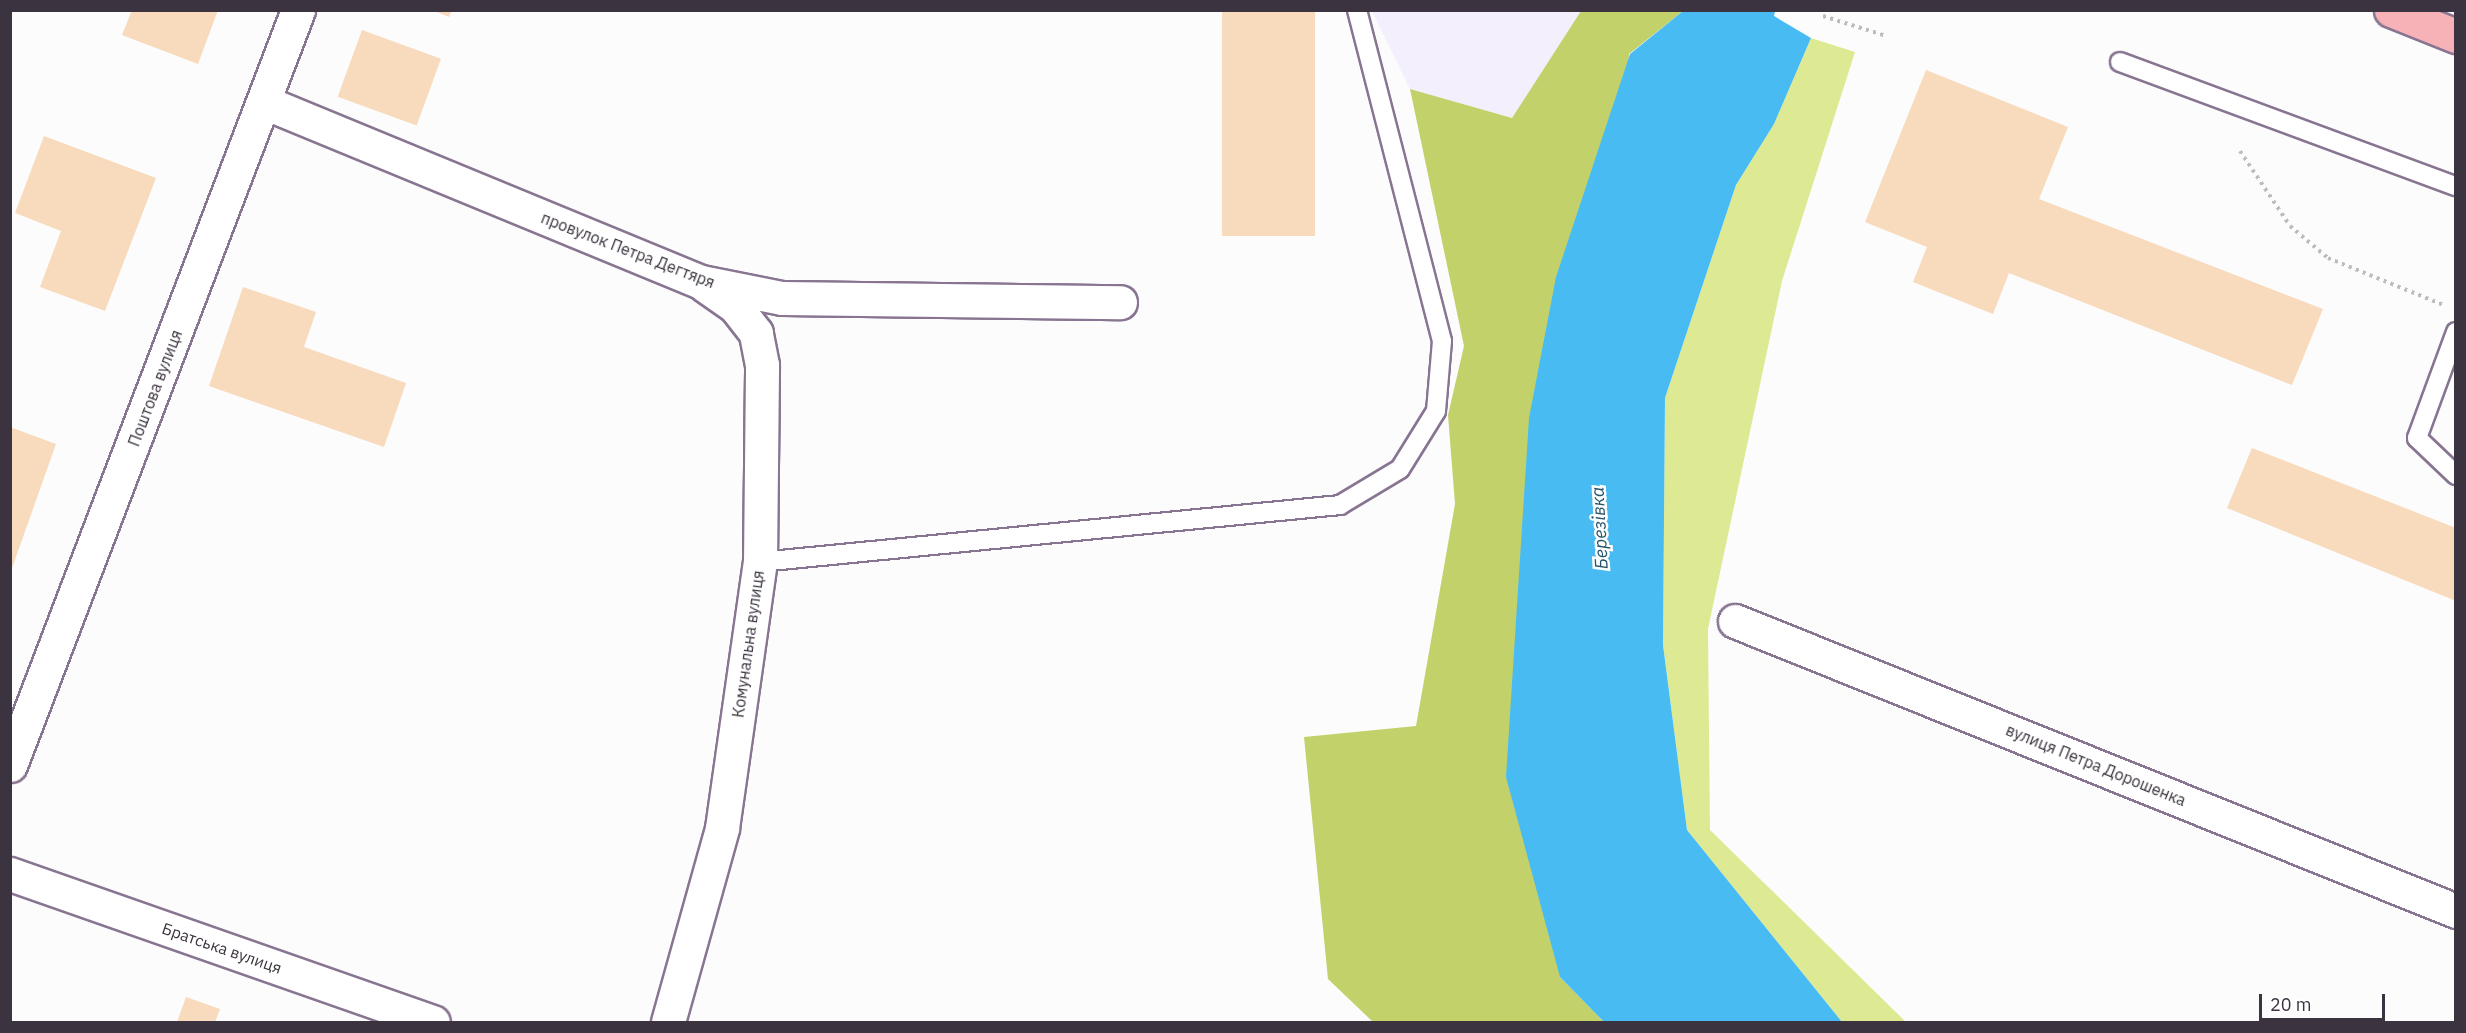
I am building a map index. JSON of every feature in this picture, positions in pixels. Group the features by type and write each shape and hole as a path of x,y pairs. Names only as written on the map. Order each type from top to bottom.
{"highway":[{"path":"2408,14 2456,36"}],"street":[{"name":"Поштова вулиця","path":"10,765 298,10"},
{"name":"провулок Петра Дегтяря","path":"264,102 701,282 782,298 1120,302"},
{"name":"Комунальна вулиця","path":"668,1023 722,828 760,562 762,365 756,333 736,308 701,282"},
{"name":"вулиця Петра Дорошенка","path":"1735,621 2456,911"},
{"name":"Братська вулиця","path":"10,873 433,1023"}],"lane":[{"path":"760,562 1340,504 1400,469 1436,411 1442,341 1357,10"},
{"path":"2120,62 2456,186"},
{"path":"2456,332 2418,438 2456,475"}],"path":[{"path":"1823,15 1886,36"},
{"path":"2240,151 2290,226 2328,258 2456,309"}],"shaded area":[{"path":"1372,11 1581,11 1512,118 1410,89"}],"green space":[{"path":"1581,11 1683,11 1629,54 1560,977 1604,1022 1373,1022 1328,979 1304,737 1416,726 1455,504 1448,415 1464,346 1410,89 1512,118"},
{"path":"1811,38 1855,52 1782,281 1708,629 1710,830 1906,1022 1842,1022 1687,830 1663,645 1665,398 1736,185 1774,124"}],"water":[{"name":"Березівка","path":"1683,11 1775,11 1774,16 1811,38 1774,124 1736,185 1665,398 1663,645 1687,830 1842,1022 1604,1022 1560,977 1506,777 1529,418 1556,277 1630,54"}],"building":[{"path":"132,10 218,10 198,64 122,35"},
{"path":"432,10 452,10 449,17"},
{"path":"1222,10 1315,10 1315,236 1222,236"},
{"path":"362,30 441,59 417,125 338,97"},
{"path":"1926,70 2068,127 2039,199 2323,309 2292,385 2009,273 1993,314 1913,282 1927,247 1865,222"},
{"path":"44,136 156,178 105,311 40,287 61,231 15,213"},
{"path":"243,287 316,312 304,347 406,383 384,447 209,386"},
{"path":"10,427 56,444 11,571 10,571"},
{"path":"2252,448 2456,528 2456,601 2227,508"},
{"path":"186,997 220,1009 215,1022 177,1022"}]}
